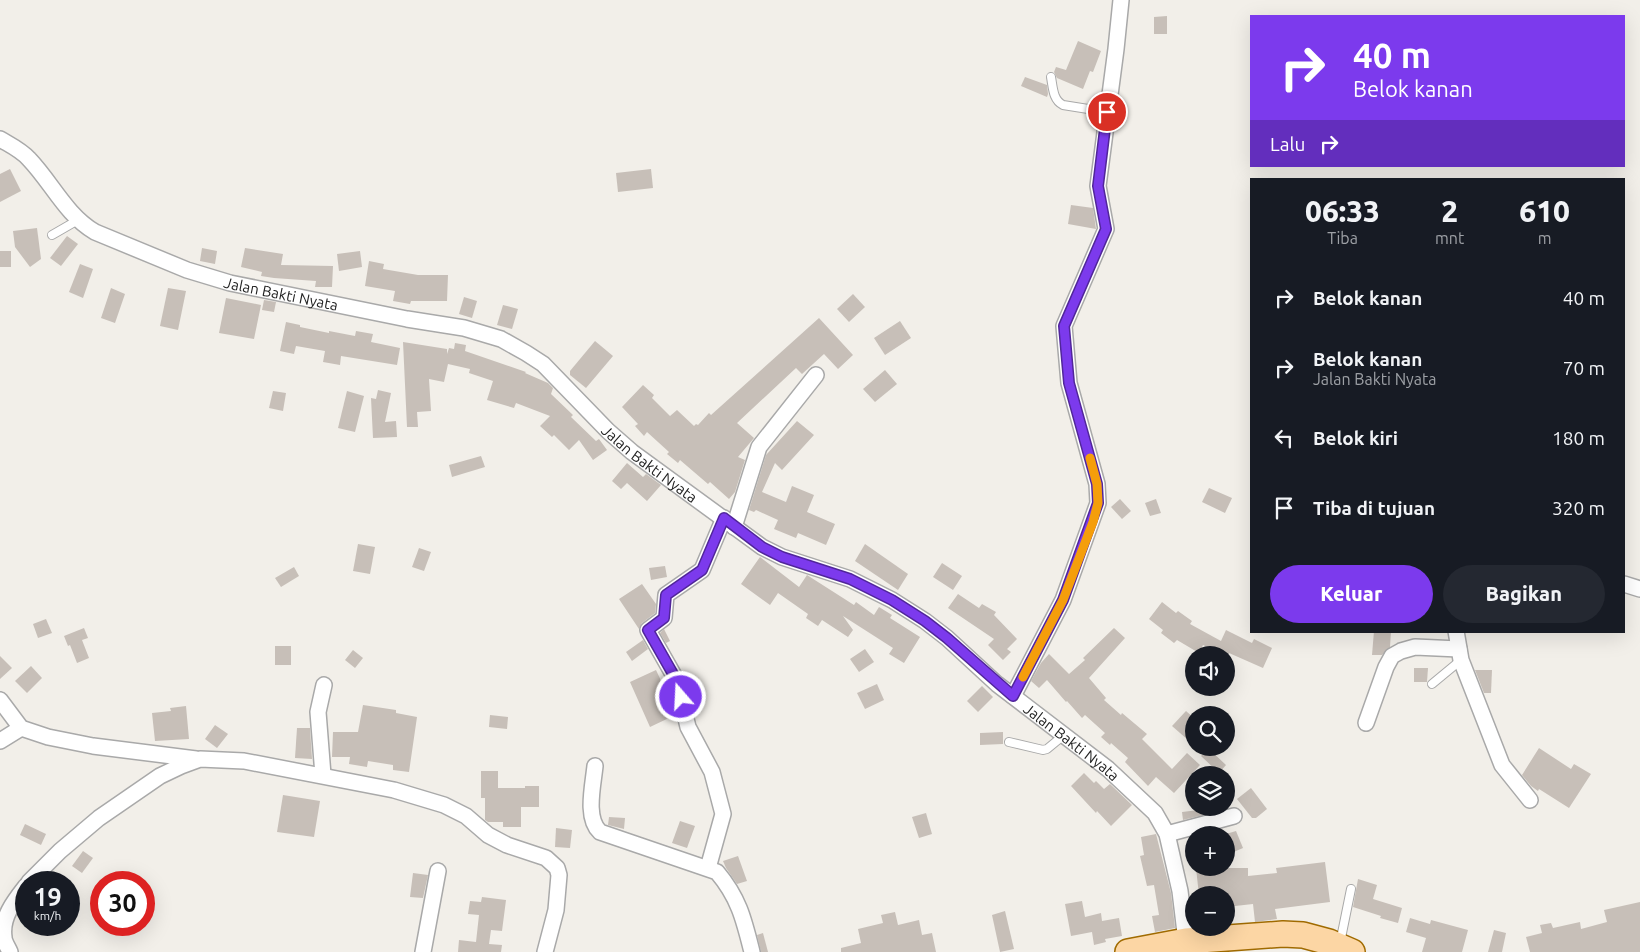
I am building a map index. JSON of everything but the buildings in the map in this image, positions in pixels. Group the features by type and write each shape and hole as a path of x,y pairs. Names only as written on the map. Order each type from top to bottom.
{"main road":[{"path":"1140,950 1186,941 1283,934 1302,935 1329,942 1346,949"}],"street":[{"path":"1013,696 1063,600 1098,503 1097,484 1069,383 1064,326 1106,229 1098,186 1121,0"},
{"name":"Jalan Bakti Nyata","path":"0,139 18,149 28,158 78,220 94,232 187,270 230,283 407,319 464,328 500,339 543,364 597,420 632,452 762,547 782,557 850,579 892,600 925,621 1013,696 1108,769 1155,813 1167,834 1180,891 1186,941"},
{"path":"708,868 722,814 712,772 688,728 677,681 648,630 664,618 666,595 702,570 729,522 759,447 816,375"},
{"path":"1625,584 1640,589"},
{"path":"1456,633 1460,655 1502,764 1530,800"},
{"path":"1366,723 1392,656 1415,648 1460,655"},
{"path":"323,775 318,720 324,685"},
{"path":"0,700 21,728 48,737 93,746 200,759 244,761 394,790 444,805 466,816 488,835 507,845 546,858 557,868 559,875 556,910 545,952"},
{"path":"0,742 21,728"},
{"path":"40,871 60,851 100,818 160,776 200,759"},
{"path":"595,766 591,817 595,828 600,832 717,872 726,883 742,913 752,952"},
{"path":"1167,834 1234,816"},
{"path":"423,952 438,871"},
{"path":"10,952 4,938 4,924 15,901"}],"lane":[{"path":"1051,77 1055,97 1063,106 1107,112"},
{"path":"52,235 78,220"},
{"path":"1432,684 1460,655"},
{"path":"1009,742 1043,750 1047,749 1064,735"},
{"path":"1346,949 1351,889"}],"slow traffic":[{"path":"1023,677 1063,600 1093,522 1098,503 1097,484 1090,458"}],"route":[{"path":"681,697 677,681 648,630 664,618 666,595 702,570 724,518 762,547 782,557 850,579 892,600 947,638 989,677 1013,696 1047,634 1063,600 1093,522 1098,503 1097,484 1069,383 1064,326 1106,229 1098,186 1107,112"}]}
